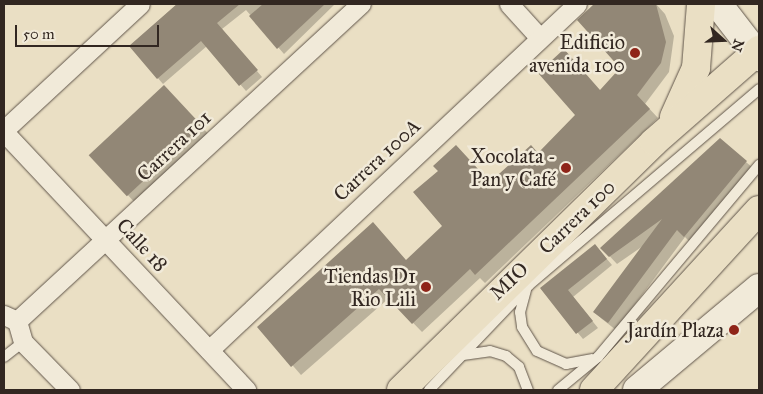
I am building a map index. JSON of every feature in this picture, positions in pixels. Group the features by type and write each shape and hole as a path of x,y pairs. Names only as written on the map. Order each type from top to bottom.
{"main road":[{"path":"654,142 677,113 692,80 701,44 701,4"},
{"name":"Carrera 100","path":"401,390 654,142 758,53"},
{"path":"594,390 759,210"}],"street":[{"path":"4,131 140,4"},
{"name":"Carrera 101","path":"10,318 107,239 362,4"},
{"path":"509,4 539,37"},
{"name":"Carrera 100A","path":"209,350 539,37 577,4"},
{"path":"718,4 758,53"},
{"name":"Calle 18","path":"4,131 107,239 246,390"},
{"path":"652,382 759,288"},
{"path":"10,318 23,342 70,390"}],"lane":[{"name":"MIO","path":"429,390 529,285 759,89"},
{"path":"558,390 598,357 759,165"},
{"path":"529,285 520,312 528,340 537,351 566,364 598,357"},
{"path":"4,357 23,342"},
{"path":"458,358 474,351 506,356 519,368 528,390"}],"building":[{"path":"177,4 240,4 217,23 258,70 239,86 201,41 157,79 129,46"},
{"path":"263,4 325,4 277,49 249,16"},
{"path":"594,4 656,4 666,42 661,63 637,95 650,109 475,275 470,269 412,324 379,289 291,367 257,327 373,222 406,260 442,226 413,192 438,171 433,166 456,145 490,182 531,145 538,153 575,115 538,73 564,49 600,90 620,68 577,20"},
{"path":"164,85 202,126 127,196 89,155"},
{"path":"720,138 747,161 684,237 677,230 608,323 593,312 662,219 609,257 600,248"},
{"path":"595,244 607,259 568,290 593,321 576,334 540,288"}],"place":[{"name":"Edificio avenida 100","path":"635,53"},
{"name":"Xocolata - Pan y Café","path":"566,168"},
{"name":"Tiendas D1 Rio Lili","path":"426,287"},
{"name":"Jardín Plaza","path":"734,330"}]}
